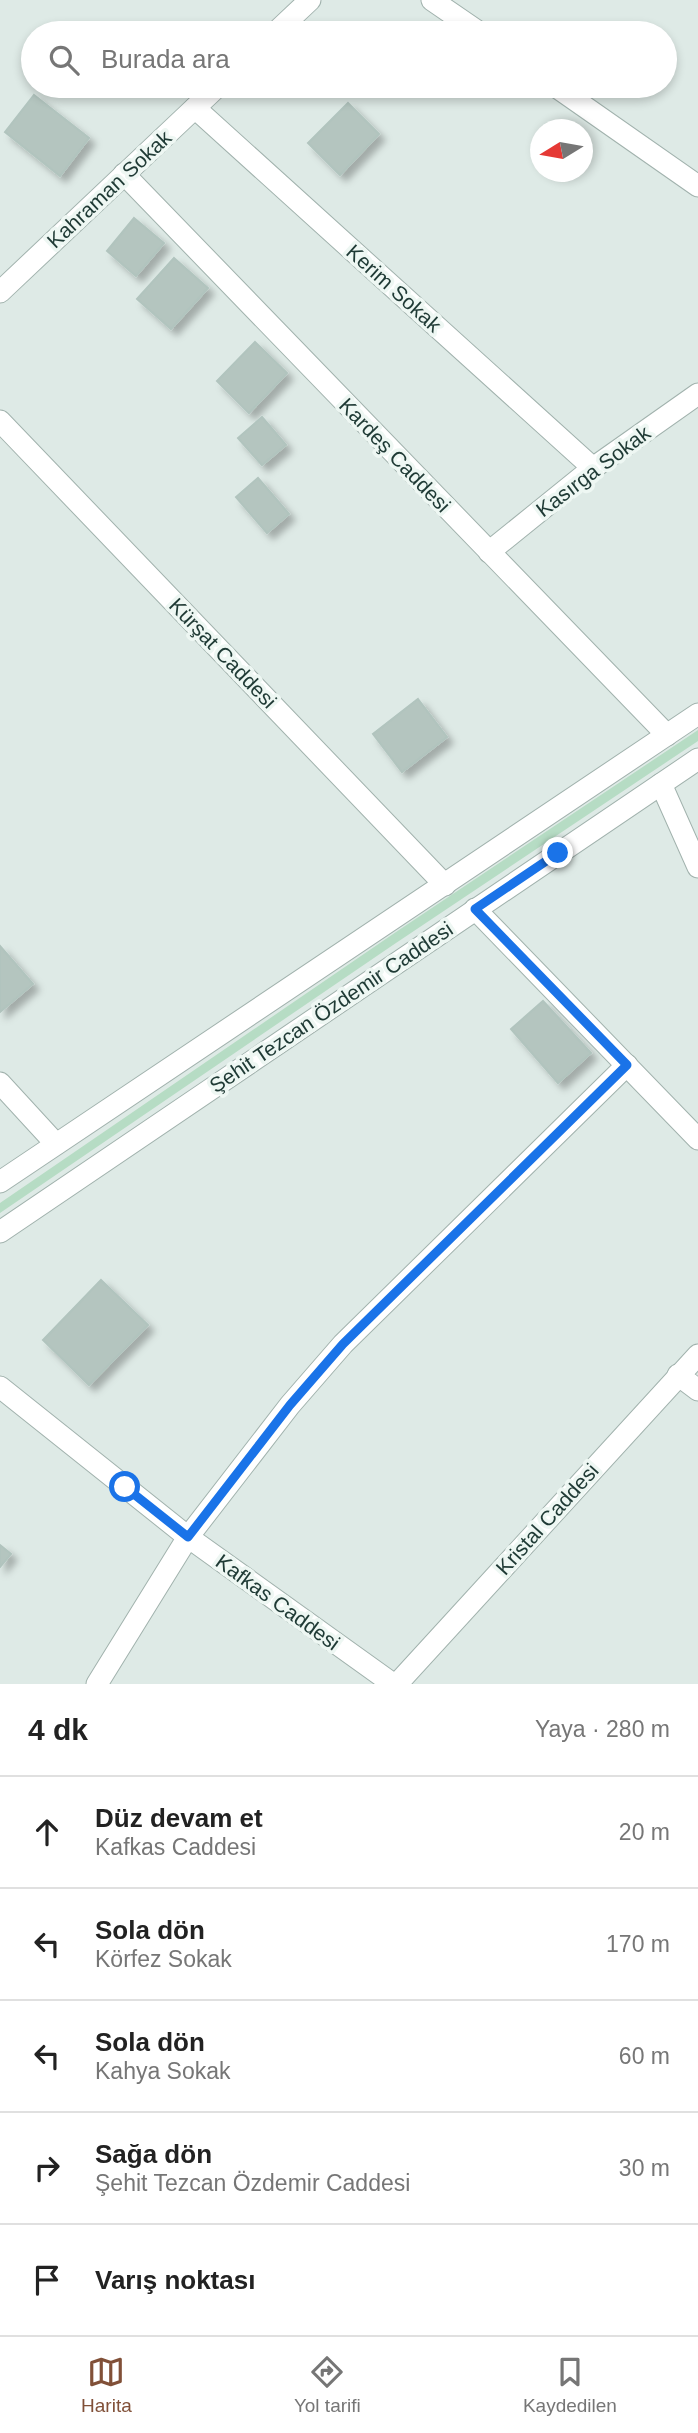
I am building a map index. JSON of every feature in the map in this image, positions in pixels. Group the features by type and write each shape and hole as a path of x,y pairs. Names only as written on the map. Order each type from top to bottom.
{"street":[{"path":"288,21 310,0"},
{"path":"432,0 463,21"},
{"name":"Kahraman Sokak","path":"0,292 206,98"},
{"path":"572,98 698,186"},
{"name":"Kerim Sokak","path":"195,108 593,468"},
{"name":"Kardeş Caddesi","path":"124,174 667,735"},
{"name":"Kasırga Sokak","path":"489,552 593,468 698,394"},
{"name":"Kürşat Caddesi","path":"0,421 445,885"},
{"name":"Şehit Tezcan Özdemir Caddesi","path":"0,1182 698,713"},
{"name":"Şehit Tezcan Özdemir Caddesi","path":"0,1232 698,759"},
{"path":"661,783 698,867"},
{"path":"475,909 698,1139"},
{"path":"97,1684 188,1537 290,1405 343,1344 627,1065"},
{"path":"0,1083 56,1144"},
{"name":"Kristal Caddesi","path":"395,1684 698,1354"},
{"path":"678,1375 698,1390"},
{"name":"Kafkas Caddesi","path":"0,1387 188,1537 395,1684"}],"green space":[{"path":"698,730 698,741 0,1213 0,1203 396,932"}],"building":[{"path":"32,98 38,98 89,138 60,176 5,132"},
{"path":"348,103 379,134 340,175 308,143"},
{"path":"134,218 164,243 136,276 107,251"},
{"path":"174,258 208,288 171,329 137,299"},
{"path":"255,342 287,373 249,413 217,381"},
{"path":"262,417 286,445 262,465 238,438"},
{"path":"258,478 289,514 267,533 236,497"},
{"path":"418,699 447,737 402,772 373,734"},
{"path":"0,946 33,984 0,1012"},
{"path":"543,1001 591,1053 558,1083 511,1029"},
{"path":"101,1280 148,1325 89,1385 43,1340"},
{"path":"0,1545 11,1554 0,1567"}],"route":[{"path":"125,1487 188,1537 290,1405 343,1344 627,1065 475,909 558,853"}]}
